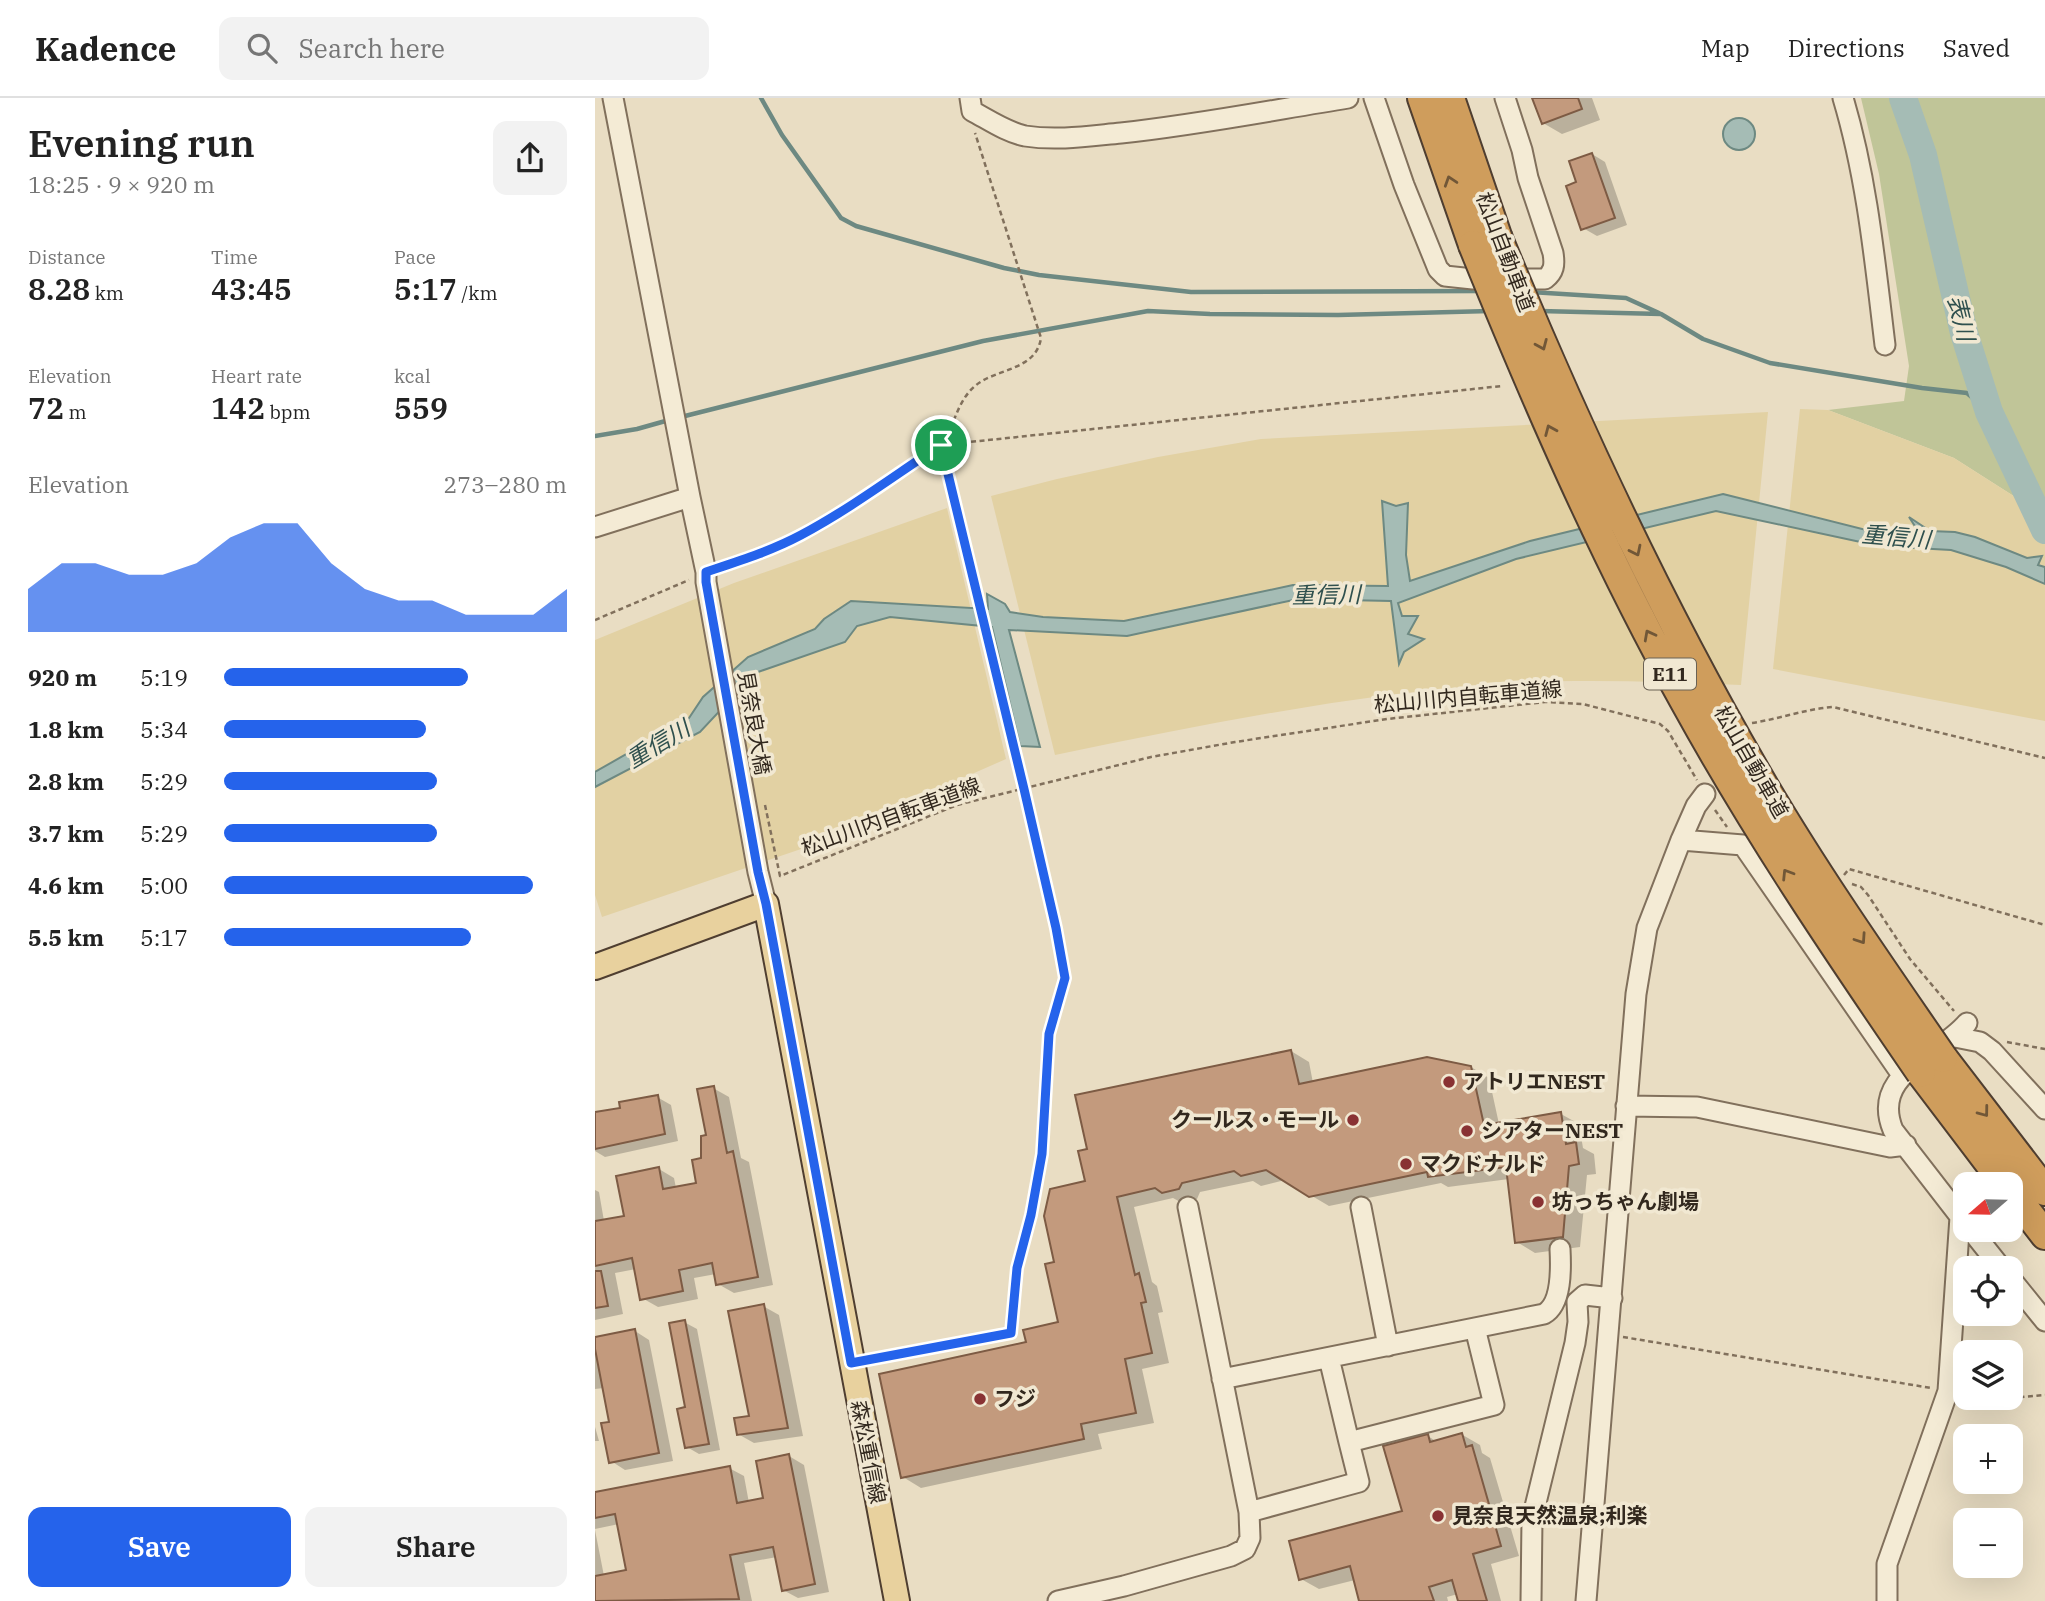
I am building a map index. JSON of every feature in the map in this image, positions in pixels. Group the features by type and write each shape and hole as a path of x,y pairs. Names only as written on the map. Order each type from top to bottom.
{"highway":[{"name":"松山自動車道","path":"1422,98 1485,241 1645,569 1709,690 1766,789 1834,898 1937,1053 2045,1191"},
{"name":"松山自動車道","path":"1450,98 1485,241"},
{"name":"松山自動車道","path":"1937,1053 1999,1172"},
{"path":"2023,1207 2045,1236"}],"main road":[{"name":"森松重信線","path":"766,904 897,1601"},
{"path":"595,967 766,904"}],"street":[{"name":"見奈良大橋","path":"613,98 689,496 710,574 758,872 766,904"},
{"path":"971,105 1007,130 1023,135 1070,138 1168,127 1348,98"},
{"path":"1374,98 1404,186 1437,269 1445,276 1473,279 1545,279 1551,274 1555,264 1553,253 1505,98"},
{"path":"1843,98 1851,125 1870,226 1885,345"},
{"path":"595,527 689,496"},
{"path":"1586,1601 1636,994 1647,928 1681,840 1696,806 1705,794"},
{"path":"1681,840 1743,845 1937,1053"},
{"path":"1953,1207 1893,1129 1888,1118 1890,1092 1937,1053 1980,1042 1992,1051 2045,1109"},
{"path":"1626,1106 1697,1107 1890,1147 1906,1145"},
{"path":"1058,1601 1124,1586 1242,1552 1250,1538 1249,1512 1188,1207"},
{"path":"1361,1207 1388,1346"},
{"path":"1887,1601 1887,1564 1948,1391 1964,1242"},
{"path":"1980,1242 1992,1256"},
{"path":"1222,1379 1544,1314 1552,1310 1555,1304 1561,1264 1560,1249"},
{"path":"2023,1294 2045,1321"},
{"path":"1531,1601 1532,1519 1575,1343 1577,1302 1585,1295 1612,1298"},
{"path":"1349,1442 1494,1405 1475,1328"},
{"path":"1249,1512 1359,1482 1329,1358"}],"path":[{"path":"851,1363 1011,1333 1017,1268 1031,1215 1042,1154 1049,1034 1065,978 1024,789 941,445 961,401 973,387 984,379 1034,357 1041,338 976,135 971,105"},
{"path":"595,620 799,536 845,510 941,445 1502,386"},
{"name":"松山川内自転車道線","path":"777,866 780,876 957,805 1151,757 1387,719 1545,702 1583,704 1660,724 1668,730 1721,819 1743,845"},
{"path":"1779,719 1808,709 1833,707 2045,758"},
{"path":"1840,880 1849,869 2045,925"},
{"path":"1850,884 1861,887 1868,895 1910,959 1933,988 1937,1053"},
{"path":"2003,1041 2045,1049"},
{"path":"1610,1335 1948,1391"},
{"path":"2023,1397 2045,1395"}],"green space":[{"path":"1861,98 2045,98 2045,516 1954,458 1828,410 1904,401 1909,366 1879,174"}],"sand":[{"path":"1800,409 1828,410 1954,458 2045,516 2045,721 1773,669"},
{"path":"1768,412 1741,685 1569,681 1454,688 1282,711 1055,755 991,496 1158,457 1261,439"},
{"path":"947,508 1006,759 804,848 602,917 595,895 595,640 734,583"}],"water":[{"path":"1739,118 1750,123 1755,134 1750,145 1739,150 1728,145 1723,134 1728,123"},
{"name":"重信川","path":"1723,494 1882,534 1920,534 1909,517 1930,531 1955,532 1975,537 2027,558 2042,556 2038,565 2045,567 2045,584 2006,567 1951,550 1879,546 1716,511 1516,559 1398,603 1402,616 1418,616 1408,634 1424,639 1404,652 1399,664 1391,601 1298,599 1127,636 1009,630 1040,747 1020,746 992,627 890,617 857,626 845,642 755,673 700,732 595,787 595,772 689,718 703,697 748,657 815,629 824,619 851,601 988,609 987,594 1005,604 1010,612 1043,617 1124,621 1293,585 1388,586 1382,501 1396,506 1408,503 1406,555 1410,581 1530,541"}],"building":[{"path":"1532,98 1578,98 1582,109 1542,124"},
{"path":"1592,153 1615,218 1581,230 1566,186 1576,182 1569,161"},
{"path":"1291,1050 1299,1084 1427,1057 1471,1066 1484,1125 1561,1112 1566,1144 1576,1142 1579,1164 1569,1166 1563,1237 1515,1243 1506,1167 1428,1177 1427,1172 1309,1197 1266,1170 1241,1176 1234,1171 1182,1183 1179,1189 1162,1193 1155,1188 1117,1197 1135,1275 1139,1273 1146,1302 1141,1303 1152,1353 1125,1359 1136,1413 1081,1424 1084,1439 901,1478 879,1374 1026,1342 1023,1330 1058,1322 1045,1264 1054,1262 1044,1216 1050,1189 1085,1181 1078,1151 1087,1149 1075,1095"},
{"path":"714,1086 727,1153 733,1151 758,1277 716,1285 712,1263 679,1270 683,1291 640,1300 632,1258 595,1266 595,1221 624,1216 616,1176 659,1167 663,1189 696,1183 692,1160 701,1158 701,1136 706,1135 697,1089"},
{"path":"658,1095 665,1134 595,1149 595,1112 620,1108 619,1102"},
{"path":"595,1271 601,1271 608,1306 595,1308"},
{"path":"764,1304 788,1428 737,1435 734,1418 749,1416 728,1311"},
{"path":"685,1320 709,1444 685,1448 677,1409 685,1407 669,1323"},
{"path":"635,1329 659,1453 609,1463 601,1423 609,1422 595,1337"},
{"name":"見奈良天然温泉;利楽","path":"1462,1433 1466,1447 1472,1445 1501,1546 1473,1554 1487,1601 1458,1601 1452,1580 1429,1587 1434,1601 1359,1601 1350,1566 1299,1580 1289,1541 1402,1511 1383,1446 1428,1434 1430,1442"},
{"path":"789,1454 815,1584 782,1591 773,1547 730,1555 739,1599 595,1601 595,1576 626,1570 615,1514 595,1518 595,1492 730,1466 737,1503 763,1498 756,1461"}],"waterway":[{"path":"761,98 782,135 841,218 856,226 1004,268 1039,275 1191,292 1481,291"},
{"name":"表川","path":"1903,98 1923,155 1964,333 1989,412 2045,530"},
{"path":"1531,292 1626,298 1659,313"},
{"path":"681,417 983,341 1148,311 1338,315 1490,311"},
{"path":"1540,311 1661,314 1703,339 1770,363 1967,393 1989,412"},
{"path":"595,436 669,420"}],"place":[{"name":"アトリエNEST","path":"1449,1082"},
{"name":"クールス・モール","path":"1353,1120"},
{"name":"シアターNEST","path":"1467,1131"},
{"name":"マクドナルド","path":"1406,1164"},
{"name":"坊っちゃん劇場","path":"1538,1202"},
{"name":"フジ","path":"980,1399"},
{"name":"見奈良天然温泉;利楽","path":"1438,1516"}],"route":[{"path":"941,445 1024,789 1065,978 1049,1034 1042,1154 1031,1215 1017,1268 1011,1333 851,1363 758,872 706,572 760,554 799,536 845,510 941,445"}]}
